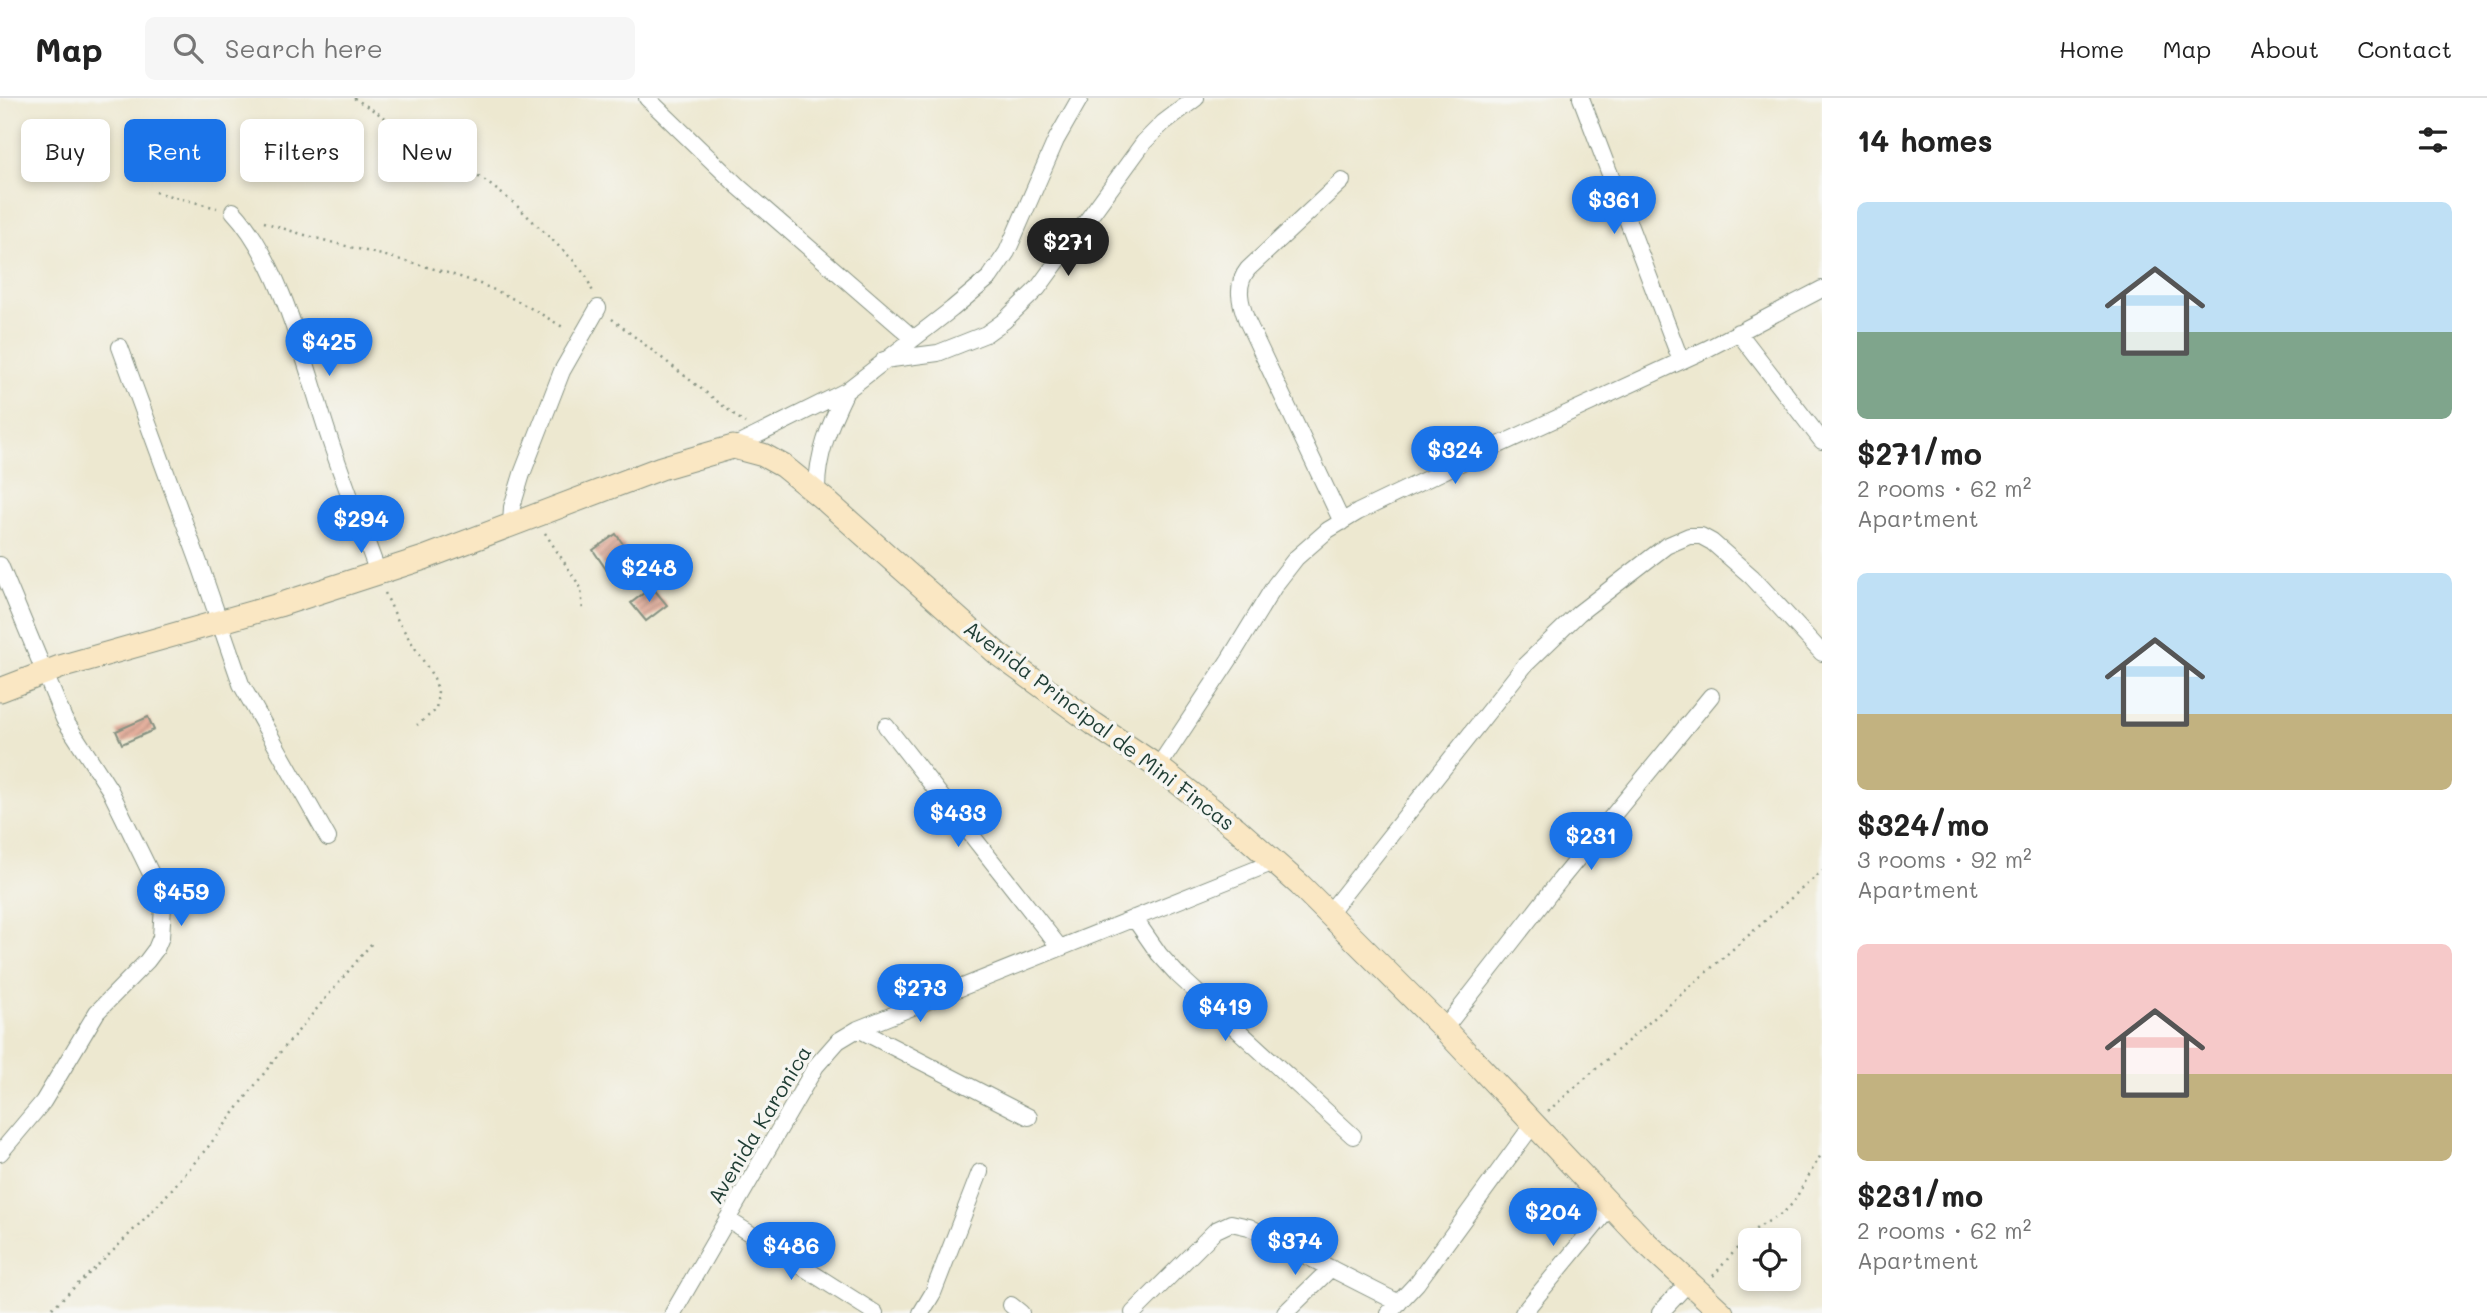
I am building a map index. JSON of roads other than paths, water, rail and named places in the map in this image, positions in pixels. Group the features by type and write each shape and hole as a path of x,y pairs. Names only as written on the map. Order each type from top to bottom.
{"street":[{"path":"647,98 739,187 913,338"},
{"path":"0,690 43,673 424,558 661,468 733,447 846,391 990,277 1007,252 1056,139 1080,98"},
{"path":"884,360 938,353 986,334 1004,321 1038,288 1144,142 1196,98"},
{"path":"1581,98 1681,361"},
{"path":"1342,181 1248,269 1242,277 1240,295 1247,321 1342,522"},
{"path":"233,211 257,241 270,267 378,573"},
{"path":"1158,767 1275,585 1311,543 1342,522 1475,456 1681,361 1822,289"},
{"path":"511,525 512,507 522,474 562,371 598,308"},
{"path":"1738,332 1822,441"},
{"path":"120,346 241,684 328,838"},
{"path":"817,493 819,462 828,432 846,391"},
{"name":"Avenida Principal de Mini Fincas","path":"733,447 763,455 783,466 999,655 1158,767 1237,829 1329,913 1534,1122 1611,1206 1723,1313"},
{"path":"1329,913 1525,665 1579,613 1666,546 1689,536 1701,536 1712,542 1752,577 1822,653"},
{"path":"0,565 64,719 110,790 158,888 163,907 161,937 147,961 97,1012 43,1102 0,1153"},
{"path":"1444,1029 1560,880 1711,695"},
{"path":"886,726 1060,948"},
{"name":"Avenida Karonica","path":"673,1313 816,1066 838,1041 859,1029 1274,862"},
{"path":"1134,918 1159,954 1178,975 1353,1136"},
{"path":"859,1029 1029,1117"},
{"path":"1133,1313 1216,1230 1231,1223 1249,1227 1331,1268 1394,1308 1417,1283 1534,1122"},
{"path":"921,1313 933,1293 980,1171"},
{"path":"1523,1313 1611,1206"},
{"path":"727,1219 875,1313"},
{"path":"1285,1313 1331,1268"},
{"path":"1660,1313 1694,1287"}]}
